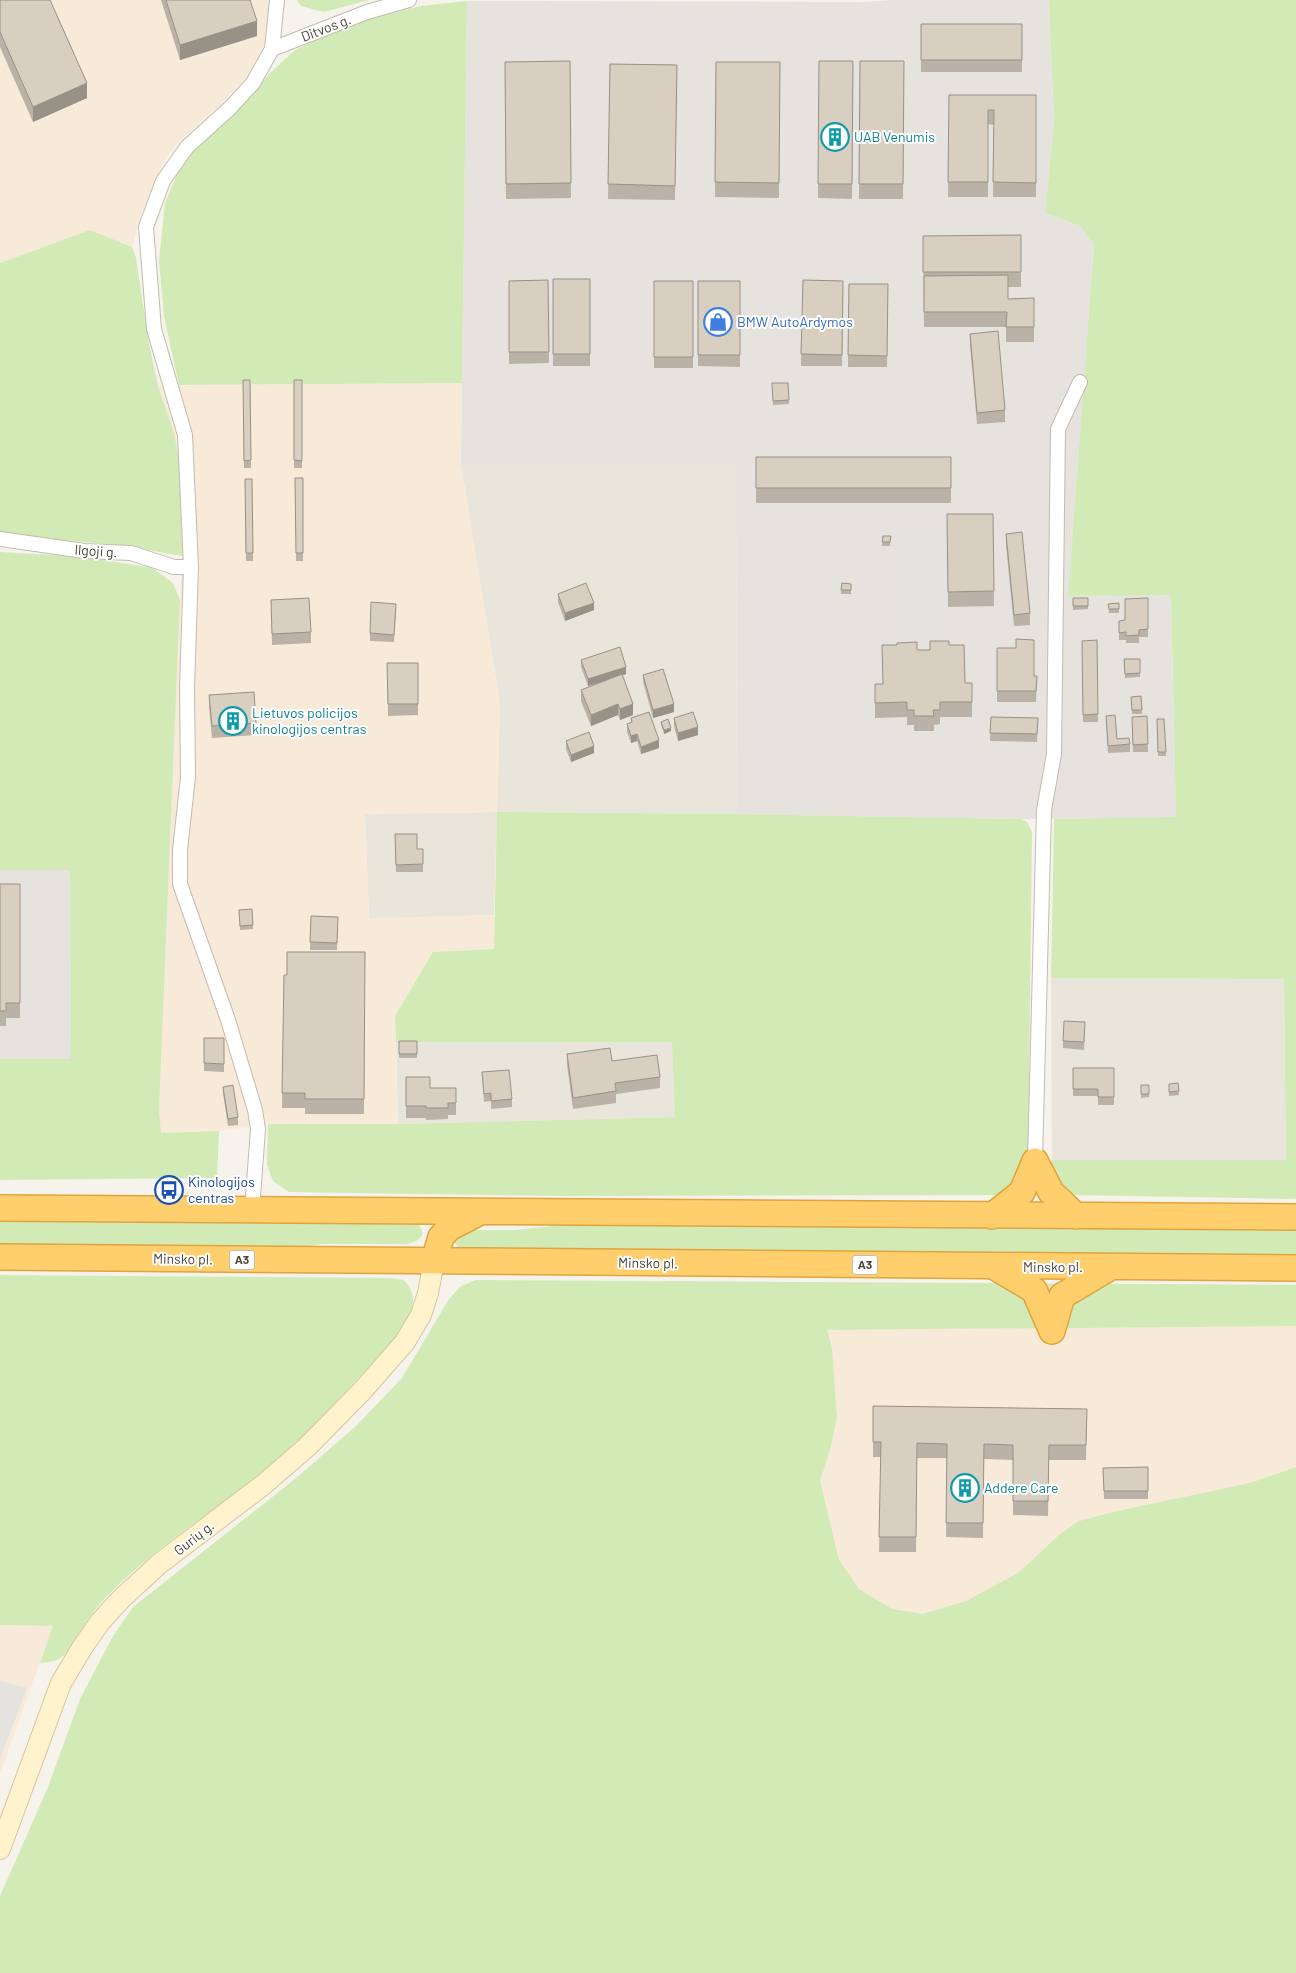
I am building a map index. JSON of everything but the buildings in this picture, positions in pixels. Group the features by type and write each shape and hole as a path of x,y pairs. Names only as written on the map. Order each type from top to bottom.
{"highway":[{"path":"992,1216 1022,1192 1036,1161"},
{"path":"1036,1161 1051,1192 1076,1216"},
{"path":"0,1208 1296,1217"},
{"path":"434,1261 441,1237 449,1228 482,1210"},
{"name":"Minsko pl.","path":"0,1257 1296,1268"},
{"path":"993,1266 1034,1290 1052,1331 1062,1296 1110,1267"}],"street":[{"path":"252,1210 258,1129 256,1110 228,1020 180,884 180,850 188,777 187,688 190,567 185,435 154,329 146,227 163,181 186,147 230,108 253,83 272,48 277,0"},
{"name":"Ditvos g.","path":"272,48 367,12 409,0"},
{"path":"1036,1161 1044,810 1054,754 1058,429 1080,382"},
{"name":"Ilgoji g.","path":"0,539 84,551 131,553 174,567 190,567"},
{"name":"Gurių g.","path":"0,1849 61,1683 100,1622 120,1599 160,1564 263,1485 307,1448 363,1390 405,1342 421,1315 428,1293 434,1261"}],"shaded area":[{"path":"0,0 271,0 267,39 253,70 216,109 175,145 163,163 142,212 132,247 90,230 0,263"},
{"path":"894,0 1049,0 1054,122 1045,213 1080,226 1094,244 1068,596 1171,594 1176,818 1021,819 737,814 736,465 461,465 467,1 865,2"},
{"path":"462,383 461,465 500,704 497,812 365,814 369,918 494,915 494,949 433,952 395,1016 398,1124 268,1124 219,1131 161,1133 159,1109 182,556 158,386"},
{"path":"736,464 737,814 497,812 500,704 461,465"},
{"path":"945,531 947,632 902,633 900,532"},
{"path":"497,812 494,915 369,919 365,814"},
{"path":"70,869 71,1060 0,1059 0,870"},
{"path":"1051,978 1284,979 1286,1160 1052,1160"},
{"path":"396,1042 672,1042 675,1117 398,1124"},
{"path":"1296,1326 1296,1467 1250,1483 1117,1511 1080,1521 1060,1534 1018,1573 966,1601 923,1614 892,1609 859,1589 839,1560 819,1481 831,1446 837,1417 832,1348 826,1330"},
{"path":"0,1625 53,1626 0,1773"},
{"path":"0,1681 27,1688 0,1759"}],"green space":[{"path":"297,0 369,0 324,12 301,6"},
{"path":"1049,0 1296,0 1296,1199 1070,1195 1049,1182 1052,1160 1286,1160 1284,979 1051,978 1054,819 1176,817 1171,595 1068,596 1094,244 1080,226 1045,213 1054,122"},
{"path":"467,1 462,383 179,385 164,316 159,261 165,203 178,172 191,152 294,51 326,34 367,19 421,6"},
{"path":"90,230 132,247 136,258 149,344 158,386 174,433 180,466 182,556 126,546 0,534 0,263"},
{"path":"0,552 86,557 153,568 173,583 180,600 159,1109 161,1133 219,1131 217,1178 0,1180 0,1059 71,1059 70,870 0,870"},
{"path":"497,812 1021,819 1027,822 1032,832 1028,1170 999,1195 569,1196 289,1192 273,1181 267,1165 268,1124 398,1124 675,1117 672,1042 396,1042 395,1016 433,952 494,949"},
{"path":"0,1218 415,1222 422,1230 422,1236 416,1241 407,1244 322,1244 282,1250 0,1247"},
{"path":"585,1223 1296,1226 1296,1257 464,1250 456,1244 453,1235 468,1230 514,1230"},
{"path":"0,1275 391,1278 404,1280 410,1289 413,1300 408,1320 388,1348 303,1437 259,1475 171,1540 129,1575 97,1607 64,1655 55,1660 40,1663 53,1626 0,1625"},
{"path":"476,1280 1296,1285 1296,1326 827,1330 832,1348 837,1417 831,1446 820,1481 839,1560 859,1589 892,1609 923,1614 966,1601 1018,1573 1060,1534 1079,1521 1117,1511 1250,1483 1296,1467 1296,1973 0,1973 0,1896 48,1787 80,1699 113,1636 133,1607 295,1479 356,1426 402,1378 449,1299 461,1286"}],"place":[{"name":"UAB Venumis","path":"835,137"},
{"name":"BMW AutoArdymos","path":"718,322"},
{"name":"Lietuvos policijos kinologijos centras","path":"233,721"},
{"name":"Kinologijos centras","path":"169,1190"},
{"name":"Addere Care","path":"965,1488"}]}
